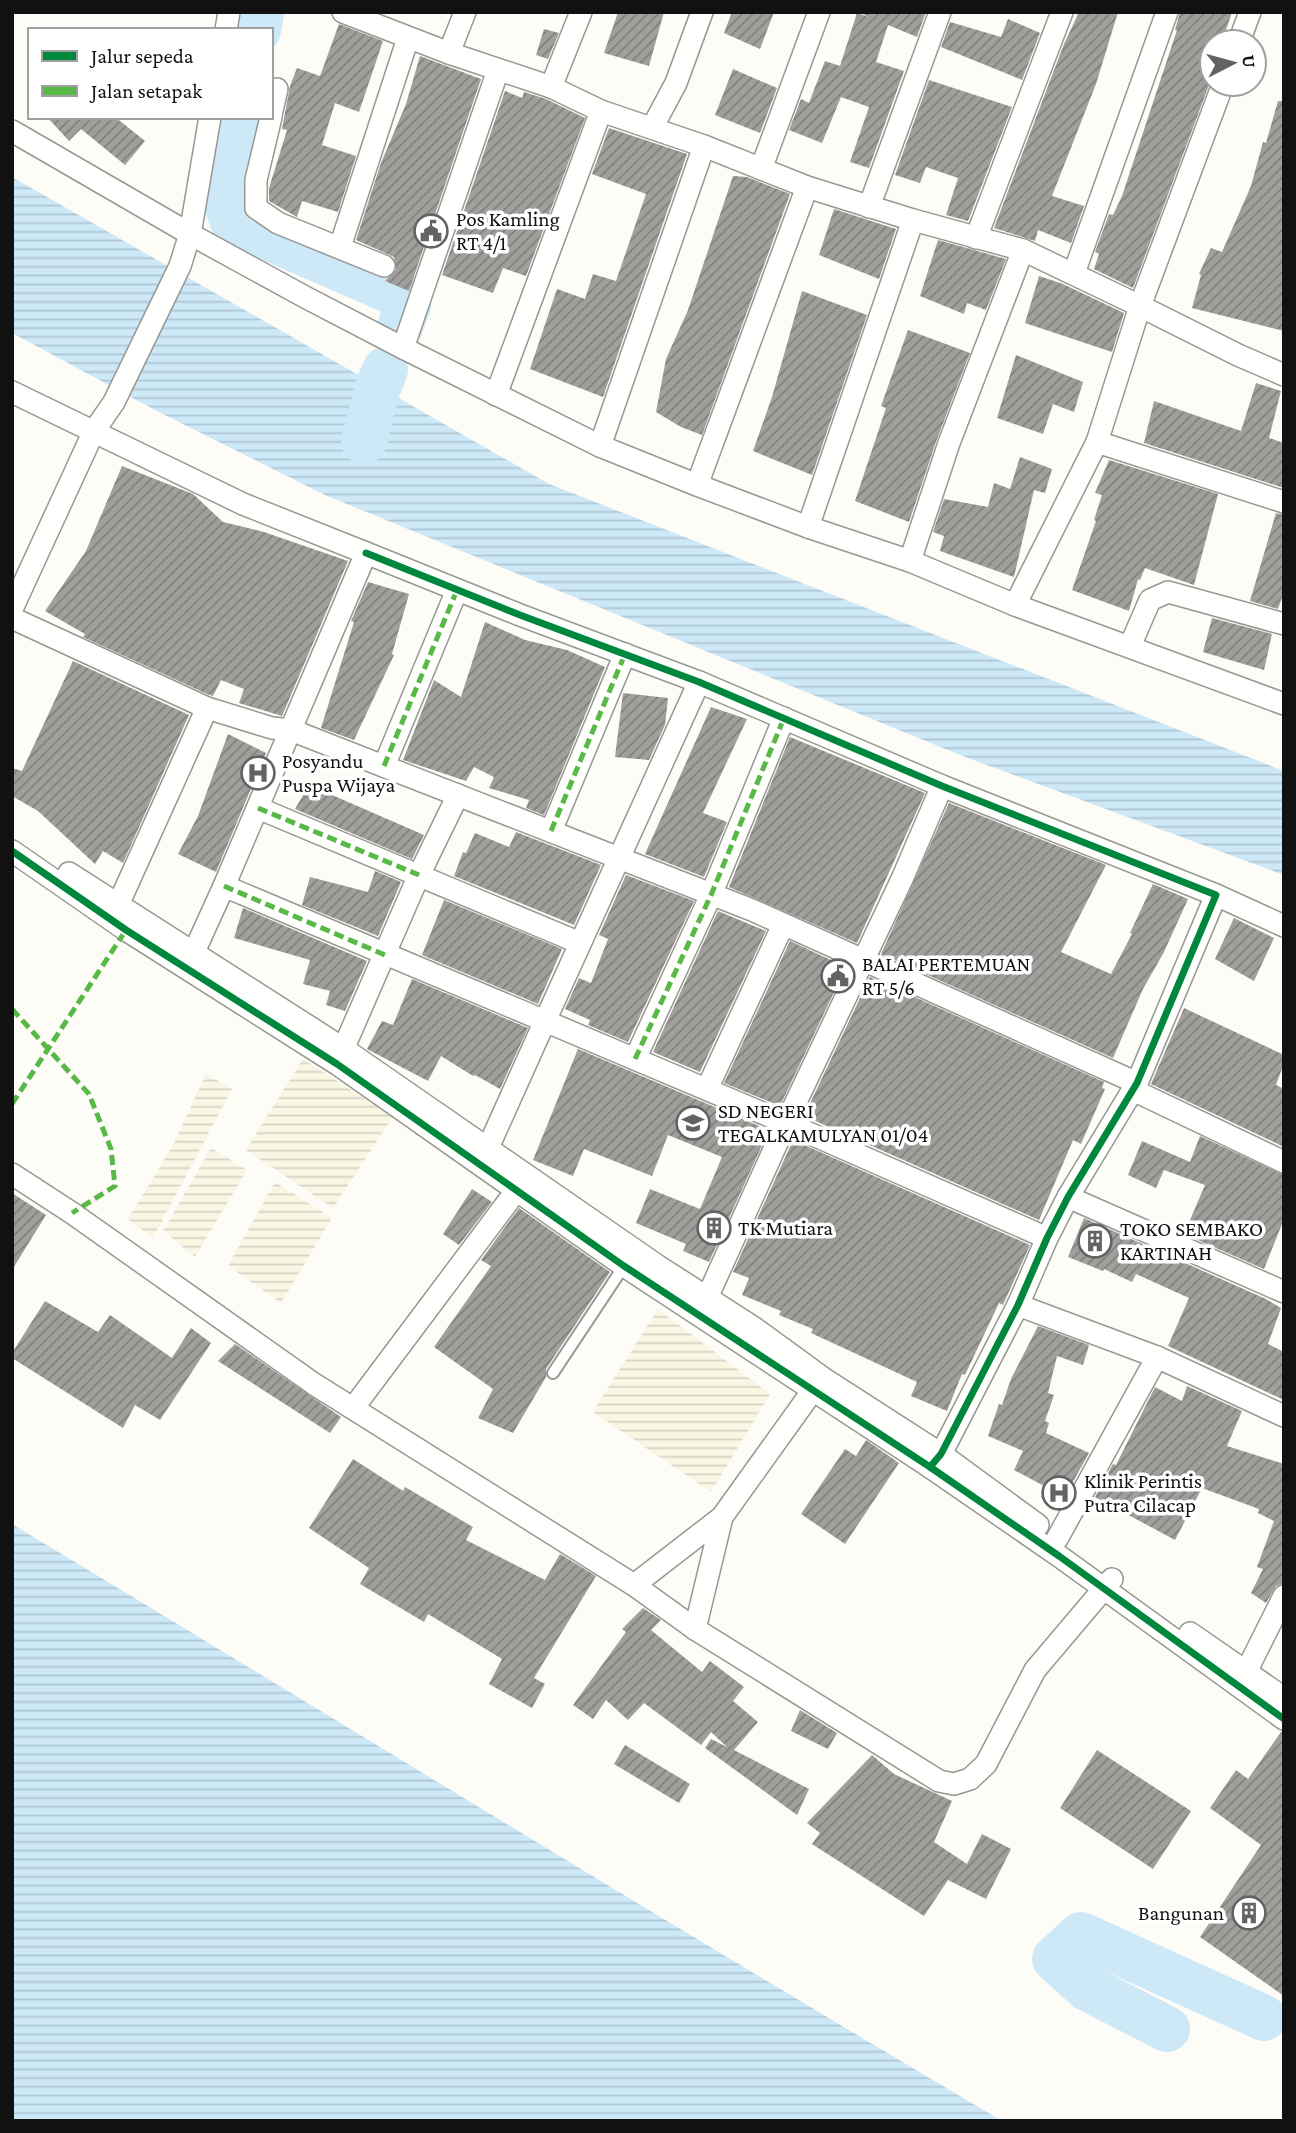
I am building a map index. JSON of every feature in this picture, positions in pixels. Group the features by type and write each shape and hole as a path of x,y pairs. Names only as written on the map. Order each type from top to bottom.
{"street":[{"path":"449,53 465,12"},
{"path":"551,88 581,12"},
{"path":"652,128 676,83 702,12"},
{"path":"761,169 819,12"},
{"path":"869,207 940,12"},
{"path":"976,238 1062,12"},
{"path":"1074,273 1167,12"},
{"path":"351,14 408,38 551,88 601,111 704,146 807,187 1023,250 1238,355 1284,374"},
{"path":"340,247 408,38"},
{"path":"403,348 498,70"},
{"path":"273,107 277,89"},
{"path":"1015,605 1097,442 1140,306 1218,98"},
{"path":"496,395 601,111"},
{"path":"12,609 94,431 114,402 180,265 190,234 210,119"},
{"path":"270,119 256,180 257,208 278,223 384,266"},
{"path":"12,131 190,234 403,348 600,446 808,527 910,561 1015,605 1284,704"},
{"path":"600,446 704,146"},
{"path":"697,485 807,187"},
{"path":"808,527 913,220"},
{"path":"910,561 949,443 1023,250"},
{"path":"12,392 243,504 457,590 699,682 942,786 1216,895 1284,926"},
{"path":"1097,442 1284,502"},
{"path":"190,960 366,554"},
{"path":"384,766 457,590"},
{"path":"1130,646 1150,600 1168,592 1176,592 1284,624"},
{"path":"12,618 207,708 272,728 291,730 783,925 1135,1086 1284,1163"},
{"path":"551,831 625,654"},
{"path":"482,1157 699,682"},
{"path":"118,905 207,708"},
{"path":"635,1059 710,895 784,718"},
{"path":"704,1306 786,1123 902,879 942,786"},
{"path":"341,1057 419,875 458,795"},
{"path":"258,808 580,943"},
{"path":"12,835 126,930 190,960"},
{"path":"12,851 118,905 190,960 341,1057 482,1157 704,1306"},
{"path":"224,886 707,1089 1047,1238"},
{"path":"935,1460 1018,1305 1068,1197 1135,1086 1216,895"},
{"path":"707,1089 783,925"},
{"path":"482,1157 516,1191 624,1266 704,1306 754,1327 818,1385 1057,1539 1108,1584"},
{"path":"12,1174 72,1213 314,1384 634,1585 695,1629 939,1781 954,1784 970,1779 986,1764 1035,1670 1108,1584"},
{"path":"354,1407 516,1191"},
{"path":"1068,1197 1284,1292"},
{"path":"1018,1305 1157,1357 1284,1416"},
{"path":"1057,1539 1157,1357"},
{"path":"634,1585 722,1517 818,1385"},
{"path":"935,1460 1241,1678 1284,1719"},
{"path":"695,1629 722,1517"},
{"path":"1241,1678 1284,1596"},
{"path":"1241,1678 1284,1698"}],"lane":[{"path":"553,1373 624,1266"}],"shaded area":[{"path":"303,1059 393,1117 333,1208 246,1150"},
{"path":"206,1074 232,1089 153,1238 128,1219 173,1145"},
{"path":"211,1148 247,1170 195,1257 163,1231"},
{"path":"275,1182 332,1218 281,1303 228,1266"},
{"path":"658,1309 770,1394 711,1492 593,1412"}],"water":[{"path":"12,177 549,484 1284,771 1284,875 960,755 325,495 155,410 12,333"},
{"path":"12,1524 630,1898 1002,2121 12,2121"}],"building":[{"path":"618,12 664,12 649,66 604,53"},
{"path":"732,12 774,12 760,49 724,33"},
{"path":"859,12 926,12 917,37 888,25 876,62 904,71 869,168 850,162 869,107 841,97 822,143 789,130 801,99 809,103 825,61 840,66 857,13 869,17"},
{"path":"1079,12 1118,12 1096,84 1052,196 1084,206 1071,243 1038,230 1035,241 994,228 1064,44"},
{"path":"1180,12 1232,12 1227,28 1198,28 1198,98 1204,98 1133,288 1094,269 1099,254 1095,252 1109,214 1113,215 1122,196"},
{"path":"1008,19 1040,33 1022,80 941,47 950,22 1001,37"},
{"path":"339,24 383,41 359,112 335,103 322,145 356,156 338,212 302,201 297,217 269,201 269,188 287,130 282,129 290,86 297,68 320,76"},
{"path":"544,29 559,33 548,59 536,55"},
{"path":"420,56 481,79 409,291 385,281 396,270 394,257 356,240 381,163 406,104"},
{"path":"733,69 777,88 760,133 715,115"},
{"path":"929,80 1012,107 968,221 946,215 958,178 926,167 920,183 895,175"},
{"path":"505,91 522,98 524,92 546,99 585,118 526,276 503,268 493,293 442,275"},
{"path":"1278,101 1284,101 1284,331 1192,308 1201,275 1199,274 1211,248 1222,252 1251,186"},
{"path":"49,119 118,119 145,141 125,165 81,129 69,141"},
{"path":"609,128 687,154 603,397 530,369 557,289 585,299 593,274 616,281 646,194 592,174"},
{"path":"733,176 747,177 790,194 702,435 681,427 656,412 666,359 688,310"},
{"path":"834,209 896,229 879,279 819,255"},
{"path":"938,240 1006,259 986,310 967,303 964,314 920,296"},
{"path":"1039,276 1063,284 1124,313 1112,352 1025,323"},
{"path":"802,291 867,315 812,475 753,451 772,397"},
{"path":"908,330 970,353 909,522 855,501 886,408 881,406"},
{"path":"1016,355 1083,382 1074,412 1053,404 1043,434 997,418"},
{"path":"1256,383 1281,391 1269,438 1284,443 1284,488 1144,443 1154,401 1241,431"},
{"path":"1020,457 1052,469 1045,493 1034,490 1014,577 940,551 944,536 933,532 944,499 988,507 994,483 1010,489"},
{"path":"1109,460 1218,494 1194,585 1145,568 1140,580 1138,579 1129,611 1072,590 1096,521 1094,520 1102,495 1095,493"},
{"path":"122,466 193,494 223,522 264,532 348,561 282,716 239,703 244,689 221,680 213,696 207,694 83,637 85,634 45,611 86,551"},
{"path":"1276,513 1284,515 1284,592 1278,609 1250,601"},
{"path":"368,582 409,594 392,654 394,655 354,740 321,728 354,622 351,621"},
{"path":"1212,618 1272,634 1264,670 1203,652"},
{"path":"485,622 525,640 567,650 605,667 544,815 526,808 529,800 489,788 494,777 474,767 466,781 403,760 434,680 461,697"},
{"path":"73,661 189,715 123,863 103,851 95,864 38,811 12,796 12,768 22,771"},
{"path":"623,693 668,698 665,725 649,760 615,757"},
{"path":"711,707 747,719 703,813 727,822 704,877 645,854"},
{"path":"228,734 266,753 216,872 178,854 198,816"},
{"path":"790,737 925,793 857,943 729,887"},
{"path":"309,785 424,835 412,859 295,809"},
{"path":"949,803 1106,865 1061,952 1111,974 1132,934 1130,933 1153,884 1188,899 1164,952 1143,989 1113,1058 881,954"},
{"path":"516,832 601,865 574,925 454,876 463,852 466,853 475,833 509,847"},
{"path":"375,871 401,882 378,936 302,905 310,877 368,892"},
{"path":"626,875 694,901 628,1042 588,1025 590,1020 565,1009 579,978 591,983 608,939 599,935"},
{"path":"444,900 562,949 538,1004 422,955"},
{"path":"243,908 367,961 345,1011 326,1005 330,991 303,984 310,960 234,938"},
{"path":"718,911 766,931 700,1072 653,1052"},
{"path":"1234,918 1274,938 1254,981 1215,959"},
{"path":"790,941 846,967 780,1106 724,1083"},
{"path":"870,977 1104,1082 1102,1088 1105,1089 1081,1144 1073,1140 1039,1220 804,1116"},
{"path":"412,979 528,1028 500,1089 441,1056 428,1081 367,1049 382,1021 393,1025"},
{"path":"1184,1008 1284,1055 1276,1085 1284,1089 1284,1147 1151,1084"},
{"name":"SD NEGERI TEGALKAMULYAN 01/04","path":"578,1049 769,1130 709,1262 683,1251 686,1244 636,1223 650,1189 700,1209 722,1157 668,1135 652,1176 584,1149 573,1176 533,1160"},
{"path":"1200,1136 1284,1175 1284,1219 1264,1269 1184,1234 1205,1185 1164,1170 1156,1188 1128,1175 1142,1141 1190,1162"},
{"path":"793,1140 1030,1245 1003,1305 999,1303 965,1375 962,1374 947,1411 911,1396 917,1382 811,1333 813,1329 779,1315 781,1311 742,1295 749,1278 733,1272"},
{"path":"472,1189 492,1202 459,1245 443,1234"},
{"path":"12,1193 46,1215 12,1270"},
{"path":"519,1208 610,1272 546,1369 546,1377 513,1433 478,1418 493,1389 434,1347 491,1266 481,1260"},
{"path":"1084,1218 1281,1308 1268,1344 1284,1352 1284,1400 1168,1346 1189,1298 1136,1274 1132,1282 1068,1257"},
{"path":"45,1301 98,1332 110,1315 172,1358 191,1328 211,1343 160,1420 135,1405 123,1428 12,1358 12,1353"},
{"path":"1038,1326 1089,1345 1083,1365 1057,1356 1048,1393 1054,1395 1045,1421 1049,1423 1046,1433 1089,1453 1060,1505 1041,1497 1046,1487 1014,1470 1023,1451 988,1436 999,1404 1002,1405 1011,1379"},
{"path":"235,1344 341,1417 330,1433 218,1361"},
{"path":"1187,1386 1242,1411 1227,1446 1284,1464 1284,1583 1276,1586 1266,1603 1251,1593 1263,1569 1257,1567 1274,1521 1258,1513 1259,1509 1202,1488 1175,1540 1095,1497 1113,1464 1116,1465 1155,1387 1182,1401"},
{"path":"866,1440 899,1463 845,1544 801,1514 845,1449 856,1456"},
{"path":"353,1459 403,1491 405,1487 473,1527 466,1540 545,1580 560,1554 596,1576 534,1678 545,1684 532,1708 489,1684 502,1659 428,1614 424,1622 360,1584 369,1568 309,1528"},
{"path":"643,1608 661,1620 651,1630 702,1672 710,1661 744,1687 733,1701 758,1722 734,1750 809,1789 797,1815 705,1748 711,1739 727,1747 711,1732 701,1745 644,1703 628,1720 606,1700 593,1719 573,1705 626,1632 622,1629"},
{"path":"800,1710 837,1733 828,1749 791,1731"},
{"path":"1281,1732 1284,1732 1284,1996 1200,1937 1261,1845 1210,1808 1236,1770 1248,1779"},
{"path":"625,1745 690,1784 679,1803 614,1764"},
{"path":"1097,1750 1191,1811 1153,1869 1060,1808"},
{"path":"872,1755 894,1774 952,1801 934,1842 967,1864 982,1834 1011,1849 986,1899 948,1880 924,1916 812,1844 820,1833 807,1823"}],"waterway":[{"path":"258,28 261,12"},
{"path":"241,119 225,200 233,222 405,297 408,305 400,327"},
{"path":"364,441 385,370"},
{"path":"1167,2029 1087,1988 1055,1959 1081,1935 1264,2018"}],"marked path":[{"path":"384,766 457,590"},
{"path":"551,831 625,654"},
{"path":"635,1059 711,895 784,718"},
{"path":"258,808 419,875"},
{"path":"224,886 385,955"},
{"path":"12,1104 126,930"},
{"path":"12,1009 89,1094 111,1149 115,1186 72,1213"}],"cycle path":[{"path":"366,553 520,615 699,682 942,786 1216,895 1137,1083 1068,1197 1018,1305 941,1454 930,1467"},
{"path":"12,851 126,930 337,1064 624,1266 930,1467 1059,1556 1284,1719"}],"place":[{"name":"Pos Kamling RT 4/1","path":"431,231"},
{"name":"Posyandu Puspa Wijaya","path":"258,773"},
{"name":"BALAI PERTEMUAN RT 5/6","path":"838,976"},
{"name":"SD NEGERI TEGALKAMULYAN 01/04","path":"693,1123"},
{"name":"TK Mutiara","path":"714,1228"},
{"name":"TOKO SEMBAKO KARTINAH","path":"1095,1241"},
{"name":"Klinik Perintis Putra Cilacap","path":"1059,1493"},
{"name":"Bangunan","path":"1249,1913"}]}
